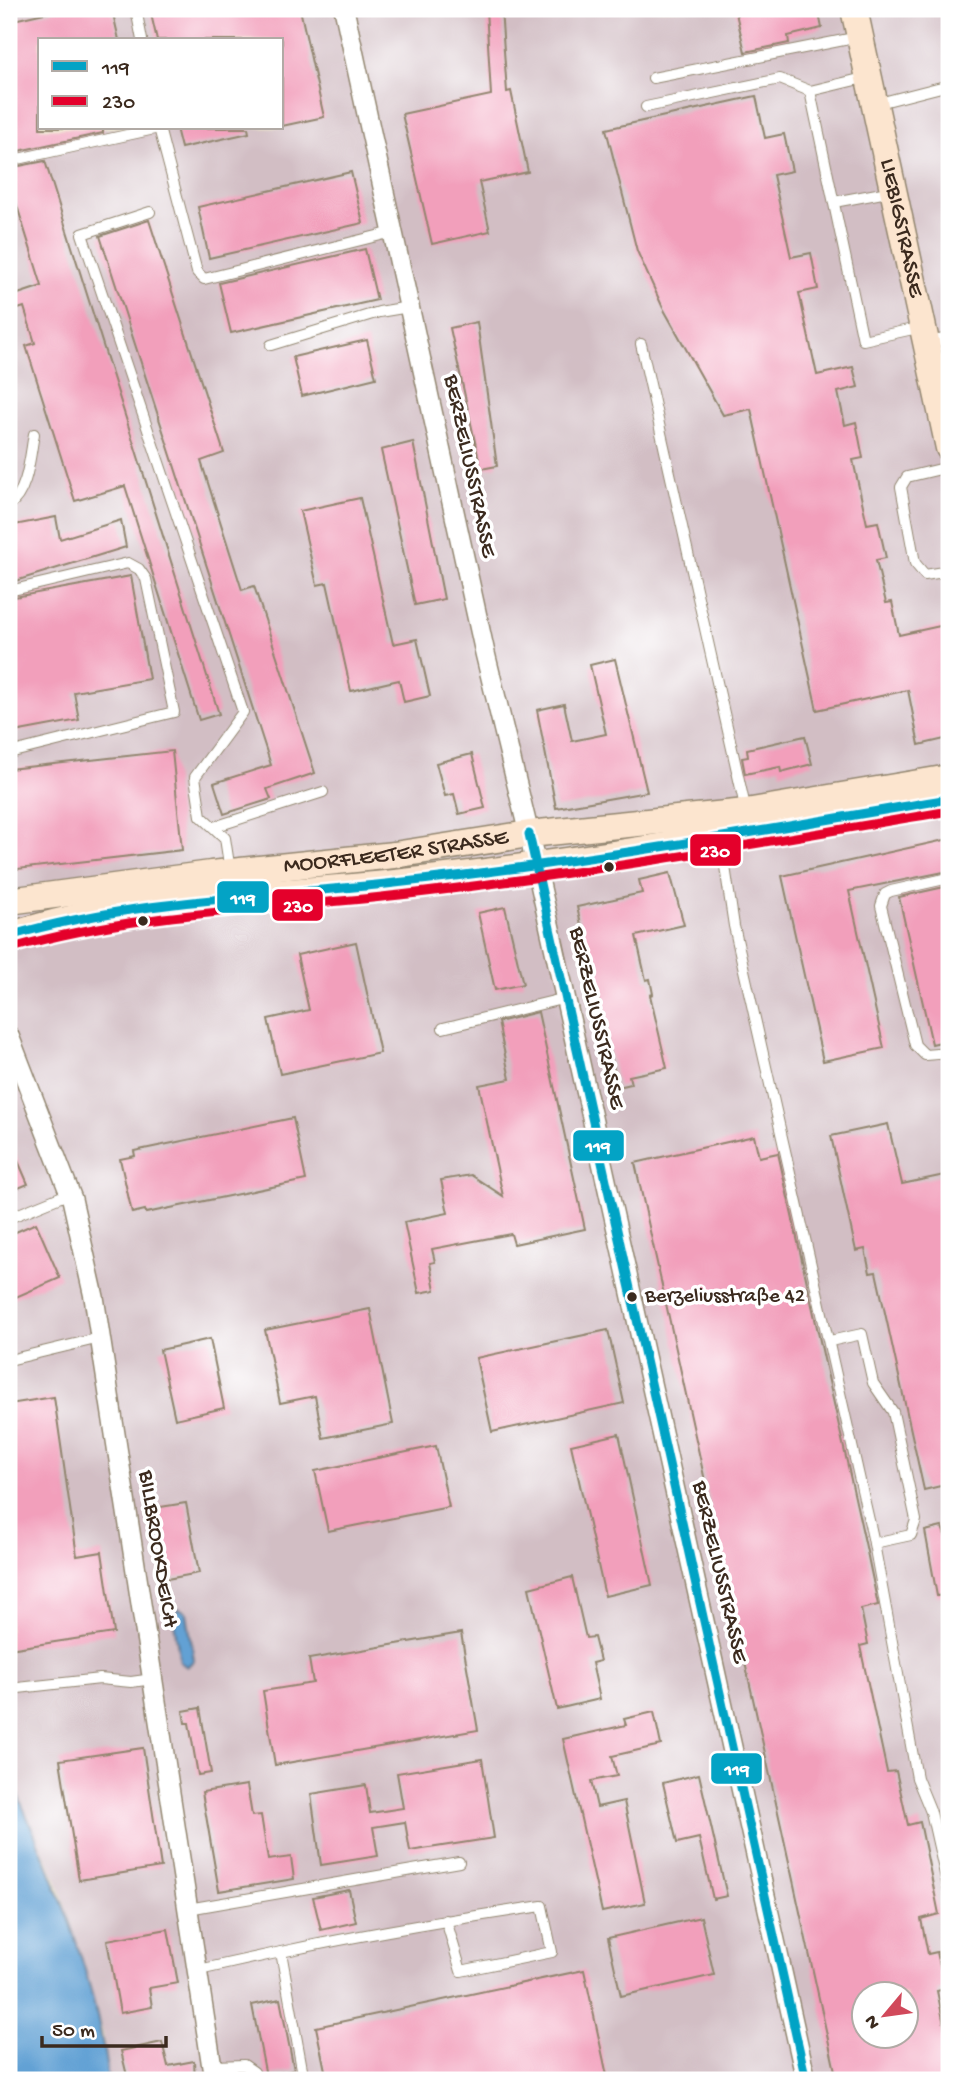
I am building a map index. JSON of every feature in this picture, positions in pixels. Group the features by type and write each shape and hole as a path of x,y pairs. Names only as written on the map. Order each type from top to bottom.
{"main road":[{"name":"LIEBIGSTRASSE","path":"854,9 893,191 933,336 949,448"},
{"name":"MOORFLEETER STRASSE","path":"747,822 949,778"},
{"name":"MOORFLEETER STRASSE","path":"9,936 97,913 142,905 391,883 536,866 719,826 949,799"},
{"name":"MOORFLEETER STRASSE","path":"9,901 230,872 394,855 529,834 719,826"}],"street":[{"name":"BERZELIUSSTRASSE","path":"344,9 485,653 566,998 806,2080"},
{"name":"BILLBROOKDEICH","path":"9,1037 70,1193 82,1234 188,1909 200,1970 214,2073"}],"lane":[{"path":"136,9 142,38"},
{"path":"653,78 860,37"},
{"path":"646,107 780,79 810,91 868,76"},
{"path":"874,104 949,85"},
{"path":"810,91 863,340 933,336"},
{"path":"9,161 150,130"},
{"path":"160,130 197,272 204,279 393,232"},
{"path":"834,202 893,191"},
{"path":"150,212 82,234 243,712 195,777 201,816 225,838 230,872"},
{"path":"271,345 379,312 409,307"},
{"path":"641,344 747,822"},
{"path":"9,505 14,502 26,475 34,434"},
{"path":"949,467 908,477 901,487 915,563 925,575 949,571"},
{"path":"9,591 128,564 139,569 146,579 174,712 9,752"},
{"path":"214,827 323,792"},
{"path":"719,826 743,965 874,1543 917,1778 931,1812 949,1892"},
{"path":"949,878 891,891 885,894 881,906 915,1045 925,1055 949,1053"},
{"path":"443,1028 566,998"},
{"path":"9,1218 70,1193"},
{"path":"830,1341 862,1334 873,1383 893,1412 916,1520 911,1535 874,1543"},
{"path":"9,1360 100,1338"},
{"path":"9,1689 100,1679 131,1682 153,1679"},
{"path":"188,1909 459,1863"},
{"path":"200,1970 397,1927 542,1906 552,1952 461,1971 446,1920"},
{"path":"281,1952 304,2080"},
{"path":"214,2073 244,2065 254,2071 256,2080"}],"shaded area":[{"path":"9,9 949,9 949,2080 108,2080 103,2034 60,1889 9,1775"}],"water":[{"path":"179,1608 187,1613 194,1660 187,1667 180,1662 173,1615"},
{"path":"9,1775 56,1886 83,1962 94,2001 108,2080 9,2080"}],"building":[{"path":"62,9 112,9 119,38 38,38 38,130 103,130 103,133 9,153 9,21"},
{"path":"175,9 300,9 324,117 284,126 284,38 157,38 151,14"},
{"path":"486,9 501,9 507,92 511,91 528,172 479,182 490,231 432,244 402,114 491,95"},
{"path":"735,9 818,9 822,28 788,36 789,43 745,52"},
{"path":"756,96 765,138 784,134 792,171 773,175 791,257 811,253 818,289 799,293 817,375 853,367 858,387 838,392 845,425 856,422 863,458 853,460 867,524 878,522 886,558 876,560 886,603 892,602 899,635 949,624 949,738 919,745 908,690 817,710 751,409 723,415 663,308 637,251 606,129"},
{"path":"176,130 248,130 249,133 181,148"},
{"path":"45,161 219,714 199,720 125,486 75,501 26,346 35,343 24,307 9,312 9,297 42,286 9,180 9,168"},
{"path":"351,172 363,223 209,258 198,207"},
{"path":"149,220 224,453 201,461 242,590 254,586 315,773 267,789 271,799 224,814 214,783 271,765 100,236"},
{"path":"365,249 377,300 231,333 219,283"},
{"path":"477,322 497,466 481,469 450,328"},
{"path":"367,340 376,378 302,396 293,357"},
{"path":"413,442 444,599 415,605 381,450"},
{"path":"360,498 393,644 417,639 430,696 404,702 399,680 351,691 327,583 317,585 300,511"},
{"path":"56,517 60,539 121,520 126,547 9,583 9,526"},
{"path":"131,576 149,679 74,692 79,720 9,733 9,598"},
{"path":"615,659 647,792 556,808 537,710 564,704 572,741 606,734 590,665"},
{"path":"805,736 812,764 781,772 780,767 745,774 742,758 748,757 747,749"},
{"path":"172,751 182,850 9,870 9,769"},
{"path":"472,754 485,808 459,814 454,794 445,796 436,763"},
{"path":"949,839 949,871 849,891 884,1048 823,1061 782,876"},
{"path":"670,873 684,925 636,936 646,980 650,979 653,994 650,995 667,1068 629,1076 631,1084 618,1087 577,907 642,893 639,880"},
{"path":"949,886 949,1040 932,1044 899,897"},
{"path":"505,907 523,984 495,990 478,913"},
{"path":"356,942 380,1053 280,1074 268,1019 309,1010 297,955"},
{"path":"538,1012 585,1229 514,1244 511,1234 432,1249 435,1262 430,1263 435,1290 419,1293 404,1222 448,1213 441,1180 471,1175 503,1196 479,1085 510,1079 498,1022"},
{"path":"293,1118 306,1180 146,1213 145,1210 132,1213 120,1159 135,1156 134,1151"},
{"path":"888,1124 902,1184 949,1174 949,1484 924,1490 876,1272 870,1273 865,1249 856,1251 831,1136"},
{"path":"754,1136 759,1157 778,1153 878,1605 861,1609 868,1644 860,1646 887,1772 896,1771 908,1825 920,1822 939,1914 921,1919 928,1954 937,1952 945,1989 937,1991 949,2048 949,2080 837,2080 635,1163"},
{"path":"9,1140 28,1184 9,1192"},
{"path":"36,1223 60,1278 9,1300 9,1235"},
{"path":"370,1309 393,1424 323,1438 315,1396 280,1403 265,1330"},
{"path":"608,1330 624,1403 492,1432 476,1358"},
{"path":"210,1339 224,1408 175,1419 160,1350"},
{"path":"54,1397 77,1556 102,1552 114,1633 9,1649 9,1404"},
{"path":"619,1434 652,1585 605,1596 571,1445"},
{"path":"436,1446 449,1507 328,1531 315,1471"},
{"path":"186,1503 199,1573 167,1579 154,1508"},
{"path":"942,1527 949,1546 949,1594 937,1596 925,1531"},
{"path":"572,1577 586,1638 594,1637 600,1661 592,1663 600,1699 557,1709 529,1588"},
{"path":"461,1633 478,1730 275,1765 263,1691 313,1683 309,1659"},
{"path":"200,1708 211,1773 198,1775 189,1723 185,1723 183,1711"},
{"path":"654,1712 661,1745 612,1756 617,1776 591,1781 597,1807 624,1801 645,1903 602,1912 563,1739 626,1725 624,1719"},
{"path":"143,1748 161,1867 79,1880 60,1760"},
{"path":"482,1759 494,1838 410,1851 405,1822 373,1827 378,1856 321,1865 311,1794 366,1785 370,1813 403,1808 397,1773"},
{"path":"699,1774 727,1896 713,1899 699,1838 677,1843 663,1783"},
{"path":"247,1785 252,1816 261,1815 268,1860 291,1857 294,1879 219,1891 202,1792"},
{"path":"349,1890 356,1922 321,1930 313,1897"},
{"path":"701,1917 714,1975 621,1996 608,1938"},
{"path":"168,1929 178,1983 149,1988 152,2007 120,2013 107,1940"},
{"path":"584,1970 608,2080 327,2080 316,2027"},
{"path":"280,1999 294,2070 266,2076 252,2005"},
{"path":"162,2042 168,2066 194,2061 195,2080 128,2080 121,2051"}],"transit line":[{"name":"119","path":"9,936 105,914 153,907 534,866 949,799"},
{"name":"230","path":"12,948 108,926 205,913 400,895 538,877 949,811"},
{"name":"119","path":"529,834 806,2080"}],"place":[{"name":"Berzeliusstraße 42","path":"632,1297"}]}
